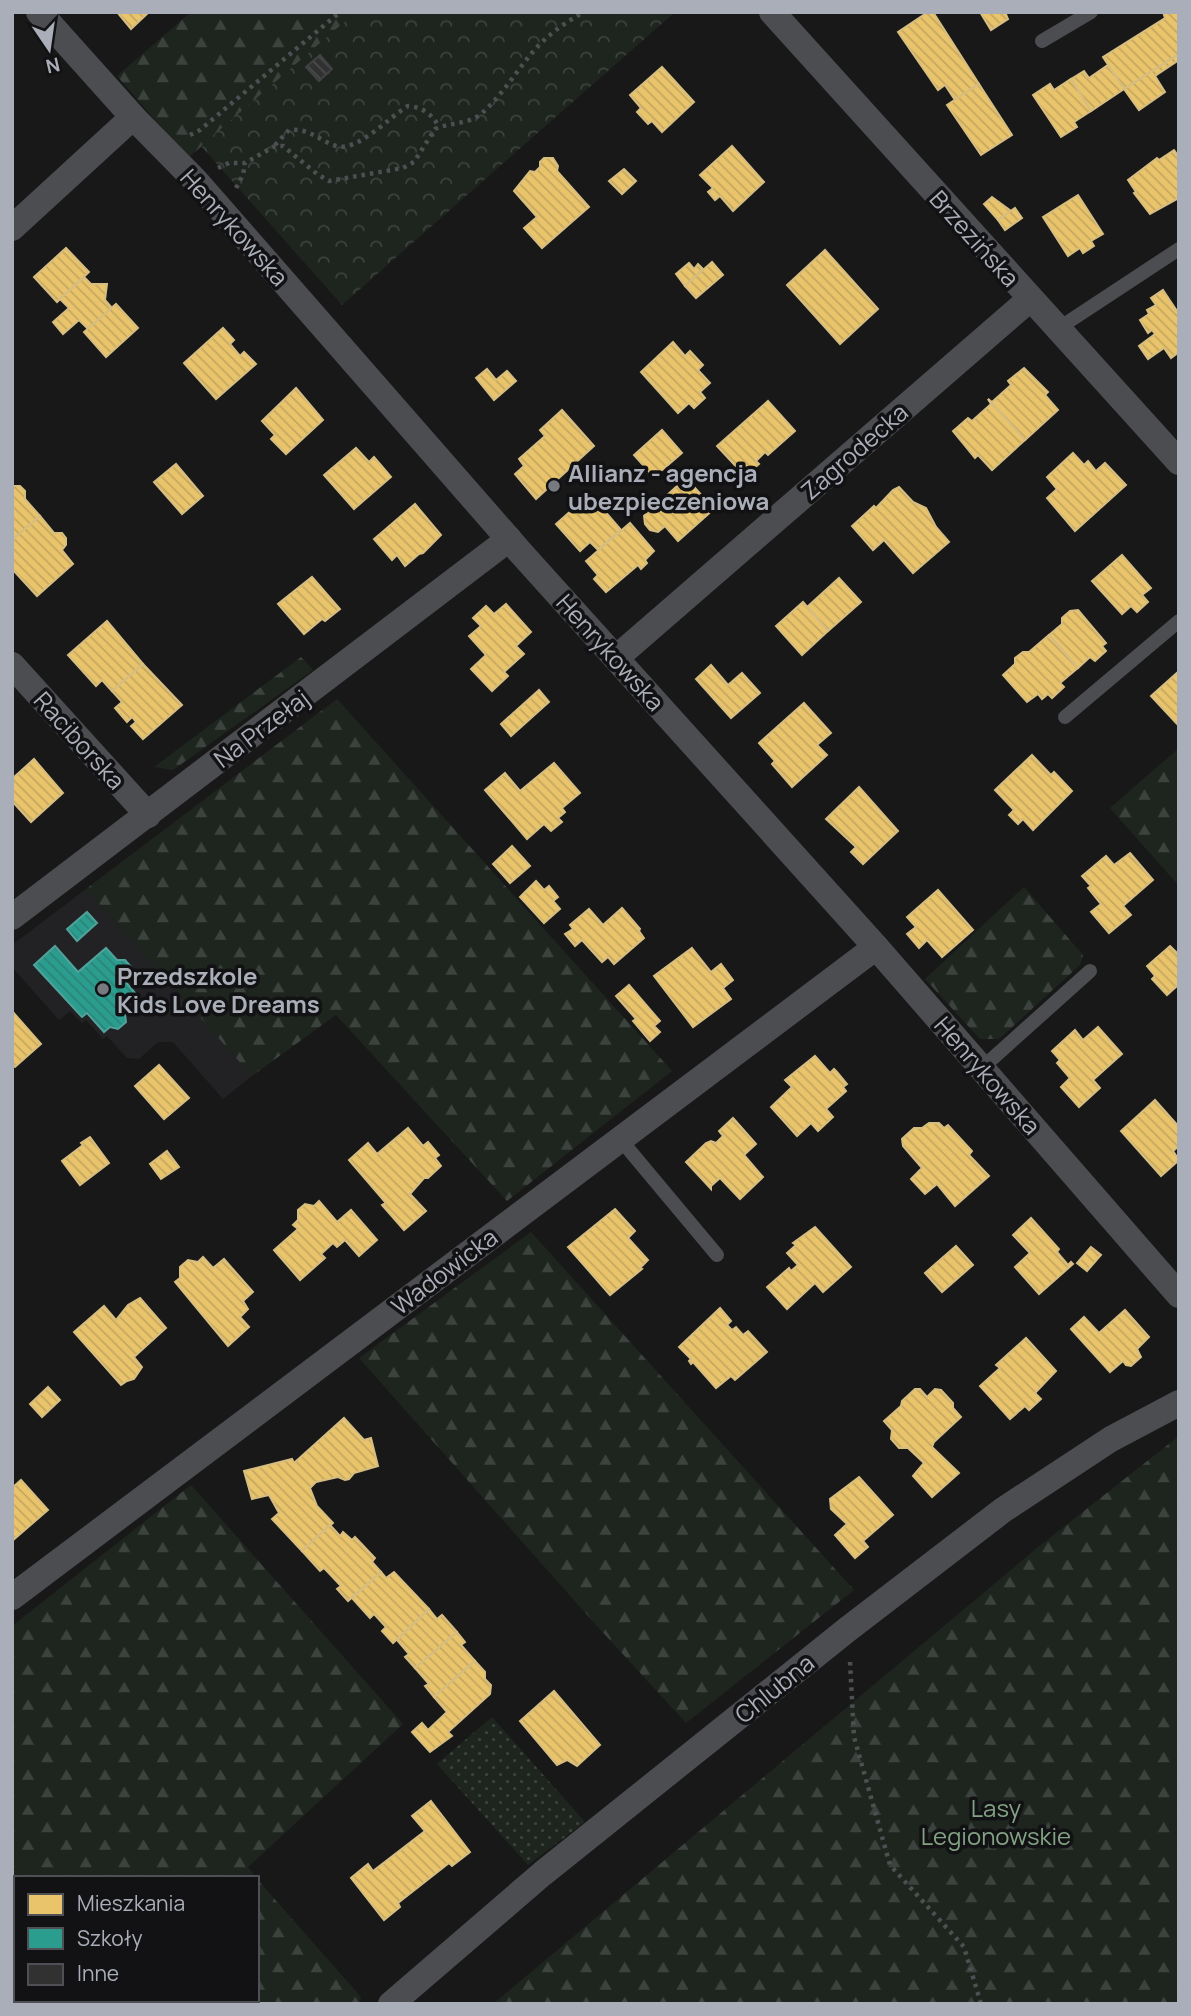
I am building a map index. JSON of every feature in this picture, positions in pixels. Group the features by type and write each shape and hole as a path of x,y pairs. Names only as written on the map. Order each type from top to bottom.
{"street":[{"name":"Henrykowska","path":"39,12 133,117 195,180 509,538 876,947 1179,1295"},
{"name":"Brzezińska","path":"772,12 1179,461"},
{"path":"12,228 133,117"},
{"name":"Zagrodecka","path":"616,658 1030,299"},
{"name":"Na Przełaj","path":"12,917 509,538"},
{"name":"Raciborska","path":"12,665 148,814"},
{"name":"Wadowicka","path":"12,1597 876,947"},
{"name":"Chlubna","path":"391,2004 542,1874 848,1629 1003,1510 1111,1438 1179,1403"}],"lane":[{"path":"1042,41 1091,12"},
{"path":"1059,328 1179,249"},
{"path":"1065,717 1179,621"},
{"path":"982,1069 1090,971"},
{"path":"620,1139 718,1255"}],"path":[{"path":"164,149 200,130 340,12"},
{"path":"275,146 283,146 329,181 403,169 414,162 426,140 439,127 467,122 480,115 512,81 540,44 584,12"},
{"path":"195,180 229,163 246,163 275,146 289,130 301,129 337,146 351,145 408,106 425,111 439,127"},
{"path":"848,1629 854,1737 890,1865 964,1947 981,2004"}],"shaded area":[{"name":"Przedszkole Kids Love Dreams","path":"86,889 252,1076 223,1099 173,1042 158,1042 139,1059 127,1058 107,1036 103,1039 86,1020 82,1023 70,1011 59,1020 12,967 12,945"}],"green space":[{"path":"191,12 356,12 188,158 117,76"},
{"path":"356,12 675,12 342,305 201,146"},
{"path":"301,657 313,670 173,770 154,767"},
{"path":"337,699 672,1071 507,1201 336,1015 252,1076 86,889"},
{"path":"1179,748 1179,886 1110,808"},
{"path":"1024,887 1083,955 1080,965 999,1039 980,1039 925,979"},
{"path":"531,1232 854,1590 686,1723 359,1358"},
{"name":"Lasy Legionowskie","path":"1179,1436 1179,2004 493,2004 1037,1548"},
{"path":"191,1485 403,1724 248,1867 255,1876 14,1876 14,2002 259,2002 259,1881 361,1997 359,2004 12,2004 12,1626"},
{"path":"492,1717 585,1822 528,1865 437,1764"}],"building: Mieszkania":[{"path":"117,12 149,12 131,29"},
{"path":"928,12 933,12 979,84 955,100 945,85 938,90 898,32"},
{"path":"980,12 1005,12 1008,19 991,30"},
{"path":"1163,12 1179,12 1179,54 1124,89 1103,57 1165,18"},
{"path":"1179,54 1179,60 1155,76 1165,92 1139,110 1124,89"},
{"path":"1108,65 1124,89 1091,111 1071,79 1084,71 1089,78"},
{"path":"662,67 694,102 662,132 652,121 648,124 637,112 641,108 630,95"},
{"path":"1071,79 1091,111 1074,122 1077,127 1061,137 1033,95 1050,84 1054,90"},
{"path":"979,84 1012,135 981,155 947,105"},
{"path":"732,146 764,182 733,211 720,196 715,200 708,192 713,188 700,175"},
{"path":"1174,150 1179,157 1179,198 1150,214 1128,180 1157,158 1159,160"},
{"path":"544,158 553,158 558,166 557,171 589,207 542,248 524,228 537,217 514,191 530,171 535,172 540,167"},
{"path":"624,169 636,181 622,194 609,181"},
{"path":"1078,195 1103,234 1091,241 1094,246 1083,253 1080,248 1068,256 1043,217"},
{"path":"992,197 1011,211 998,220 984,204"},
{"path":"1015,208 1022,218 1005,230 998,220"},
{"path":"66,248 89,272 57,302 34,277"},
{"path":"825,250 878,309 840,344 787,285"},
{"path":"712,262 723,275 696,298 685,286"},
{"path":"689,263 694,269 698,264 703,269 685,286 676,274"},
{"path":"84,277 91,284 107,284 105,300 112,308 88,329 79,320 63,334 53,322 69,308 60,299"},
{"path":"1163,290 1177,311 1179,310 1179,352 1171,358 1164,348 1148,359 1139,346 1155,334 1152,330 1148,333 1140,320 1149,314 1147,310 1156,305 1151,298"},
{"path":"116,304 138,328 106,357 84,332"},
{"path":"223,328 234,340 230,344 240,356 244,352 256,364 216,399 184,363"},
{"path":"673,342 685,356 690,351 703,365 698,370 710,383 700,392 705,398 694,408 689,403 678,413 641,372"},
{"path":"1024,368 1048,392 1045,395 1058,410 1025,440 988,399 992,402 1011,385 1008,381"},
{"path":"487,369 496,380 507,371 516,381 494,400 476,378"},
{"path":"296,388 323,420 286,454 271,439 275,435 262,421"},
{"path":"988,399 1025,440 992,470 978,455 975,458 953,431 968,418 972,421 991,404"},
{"path":"768,401 795,431 768,455 765,452 756,461 759,464 745,476 717,446"},
{"path":"562,410 594,446 536,499 515,474 524,466 519,459 545,436 540,430"},
{"path":"662,430 682,453 654,477 634,455"},
{"path":"356,448 369,462 374,457 391,477 354,509 324,475"},
{"path":"1073,453 1084,465 1088,461 1096,471 1105,463 1126,485 1075,531 1047,498 1057,489 1047,477"},
{"path":"176,464 203,496 182,514 154,482"},
{"path":"686,478 714,509 678,541 665,526 658,532 650,530 645,524 644,516"},
{"path":"12,486 20,486 25,491 25,499 40,516 12,540"},
{"path":"899,487 913,502 926,508 936,527 949,542 913,573 884,540 873,550 852,526"},
{"path":"590,494 621,530 598,550 590,542 580,551 556,524"},
{"path":"415,504 441,535 405,566 397,555 392,560 374,539"},
{"path":"40,516 54,533 62,533 66,538 66,545 62,550 73,564 37,596 14,571 12,573 12,540"},
{"path":"630,523 654,551 641,569 638,565 606,592 594,579 598,575 586,561"},
{"path":"1122,555 1151,588 1142,595 1148,602 1137,612 1131,606 1122,614 1092,581"},
{"path":"312,577 340,609 304,634 278,604"},
{"path":"839,578 861,602 828,631 807,607"},
{"path":"803,602 828,631 802,655 776,626"},
{"path":"506,604 531,632 516,646 524,654 504,672 508,676 492,691 471,669 486,655 469,636 481,626 473,618 486,606 494,614"},
{"path":"1078,610 1106,643 1102,646 1106,651 1095,661 1090,657 1078,668 1049,635 1062,624 1062,618 1070,611"},
{"path":"107,621 143,664 112,691 102,680 96,686 68,655"},
{"path":"1049,635 1078,668 1060,683 1064,687 1052,698 1048,694 1042,699 1038,694 1027,702 1003,675 1015,664 1015,658 1023,652 1029,652"},
{"path":"143,664 182,705 143,739 131,726 136,722 132,717 127,722 115,708 122,702 112,691"},
{"path":"711,665 728,685 742,673 760,693 731,718 696,679"},
{"path":"1179,671 1179,725 1178,725 1151,696"},
{"path":"539,690 549,702 511,736 501,724"},
{"path":"804,703 831,733 817,745 827,755 792,787 772,764 775,761 759,743"},
{"path":"1032,755 1051,775 1054,772 1072,791 1033,830 1023,819 1018,824 1009,815 1014,810 995,790"},
{"path":"34,759 63,793 31,822 12,801 12,779"},
{"path":"554,763 580,793 562,808 565,812 558,818 562,822 551,831 544,824 527,839 485,790 505,773 520,791"},
{"path":"859,787 898,831 863,864 851,852 856,847 826,819"},
{"path":"512,846 530,866 510,883 493,864"},
{"path":"1130,853 1153,880 1123,906 1131,915 1109,933 1091,912 1101,904 1082,876 1106,856 1114,865"},
{"path":"536,881 544,890 549,886 558,897 553,901 560,909 544,923 520,897"},
{"path":"938,890 973,930 942,957 927,940 919,948 907,934 916,927 907,917"},
{"path":"622,908 644,938 614,964 608,957 602,962 582,940 575,946 565,934 573,929 570,925 589,909 603,925"},
{"path":"1170,946 1179,955 1179,988 1177,986 1167,995 1152,979 1155,976 1147,966"},
{"path":"692,948 711,972 721,964 733,980 723,988 731,999 693,1027 654,976"},
{"path":"629,985 660,1021 654,1026 660,1032 650,1041 616,996"},
{"path":"12,1011 41,1044 15,1067 12,1064"},
{"path":"1098,1027 1122,1054 1093,1080 1100,1088 1079,1107 1061,1087 1070,1078 1057,1063 1060,1060 1052,1051 1075,1030 1083,1040"},
{"path":"815,1056 830,1073 834,1069 837,1072 847,1084 843,1087 846,1091 826,1109 833,1117 818,1131 811,1123 797,1136 771,1107 792,1087 785,1080"},
{"path":"159,1065 189,1098 164,1119 135,1086"},
{"path":"1155,1100 1179,1127 1179,1146 1173,1151 1179,1160 1161,1176 1121,1131"},
{"path":"733,1118 756,1144 744,1155 763,1177 740,1199 720,1178 711,1189 686,1162 706,1143 716,1143 723,1136 719,1131"},
{"path":"929,1123 939,1123 944,1128 948,1125 972,1151 969,1155 989,1176 955,1206 937,1184 925,1194 911,1179 922,1168 903,1146 902,1139 914,1128 922,1128"},
{"path":"408,1128 423,1146 428,1142 439,1155 435,1158 441,1166 428,1178 424,1178 410,1194 426,1211 404,1230 382,1205 386,1203 349,1160 368,1143 377,1154"},
{"path":"90,1137 109,1163 80,1185 62,1161"},
{"path":"167,1151 179,1167 161,1179 150,1164"},
{"path":"319,1201 337,1222 351,1210 377,1240 359,1256 345,1240 337,1247 333,1243 321,1254 325,1258 300,1280 274,1250 298,1229 293,1225 298,1220 298,1210 305,1204 314,1206"},
{"path":"615,1209 635,1231 628,1238 648,1260 640,1268 642,1269 610,1295 568,1247"},
{"path":"1031,1218 1059,1249 1057,1252 1068,1265 1071,1262 1073,1264 1039,1294 1015,1267 1030,1253 1013,1235"},
{"path":"815,1227 851,1267 823,1292 815,1283 787,1309 767,1287 789,1268 791,1271 798,1265 787,1253 796,1245 793,1243"},
{"path":"956,1246 973,1265 942,1292 925,1273"},
{"path":"1091,1247 1101,1255 1087,1271 1077,1263"},
{"path":"203,1257 213,1268 224,1259 253,1292 243,1301 248,1309 240,1317 249,1327 228,1346 175,1282 180,1278 180,1267 188,1260 198,1262"},
{"path":"140,1298 166,1328 134,1357 142,1367 134,1379 121,1385 74,1332 104,1306 116,1320 128,1305"},
{"path":"720,1308 731,1321 727,1325 732,1330 736,1327 743,1335 748,1331 767,1352 735,1380 731,1376 716,1388 693,1362 691,1364 691,1359 679,1347"},
{"path":"1125,1310 1149,1337 1137,1349 1141,1357 1131,1366 1123,1361 1110,1372 1071,1329 1084,1317 1099,1333"},
{"path":"1026,1338 1056,1371 1035,1393 1041,1399 1029,1410 1025,1406 1010,1419 980,1386 1000,1368 996,1365"},
{"path":"48,1387 60,1400 42,1417 30,1404"},
{"path":"915,1389 920,1389 927,1397 935,1389 941,1390 961,1417 932,1447 959,1473 932,1497 913,1476 924,1463 908,1448 899,1448 891,1439 892,1430 884,1421"},
{"path":"344,1418 364,1440 371,1438 378,1466 354,1473 349,1479 338,1477 316,1482 310,1488 317,1506 333,1523 302,1551 272,1519 279,1513 269,1495 252,1499 244,1471 292,1459 294,1463"},
{"path":"859,1477 893,1515 863,1541 868,1547 855,1558 835,1535 847,1524 831,1509 830,1499"},
{"path":"21,1480 48,1510 12,1541 12,1488"},
{"path":"330,1525 340,1536 343,1532 352,1540 355,1537 375,1558 372,1562 381,1572 348,1601 337,1589 341,1586 324,1568 320,1571 302,1551"},
{"path":"381,1572 386,1578 394,1572 429,1609 393,1643 382,1631 386,1627 374,1614 370,1618 352,1598"},
{"path":"429,1609 437,1619 442,1615 457,1632 415,1668 405,1657 409,1654 397,1640"},
{"path":"457,1632 465,1642 461,1645 475,1661 434,1697 425,1686 429,1684 415,1668"},
{"path":"475,1661 485,1672 485,1679 491,1685 490,1694 448,1732 452,1736 430,1752 412,1732 422,1723 428,1730 447,1712 434,1697"},
{"path":"554,1691 600,1745 577,1766 567,1760 557,1765 520,1721"},
{"path":"431,1801 470,1852 452,1866 449,1863 398,1903 400,1907 384,1920 351,1878 368,1864 373,1871 425,1831 412,1816"}],"building: Szkoły":[{"path":"87,912 97,923 77,941 67,929"},
{"path":"55,946 78,972 106,948 117,960 125,960 132,968 132,974 124,980 135,993 125,1002 131,1008 125,1014 126,1022 118,1029 110,1027 104,1032 87,1013 82,1017 34,965"}],"building: Inne":[{"path":"320,55 332,69 319,81 306,67"}],"place":[{"name":"Allianz - agencja ubezpieczeniowa","path":"554,486"},
{"name":"Przedszkole Kids Love Dreams","path":"103,989"}]}
